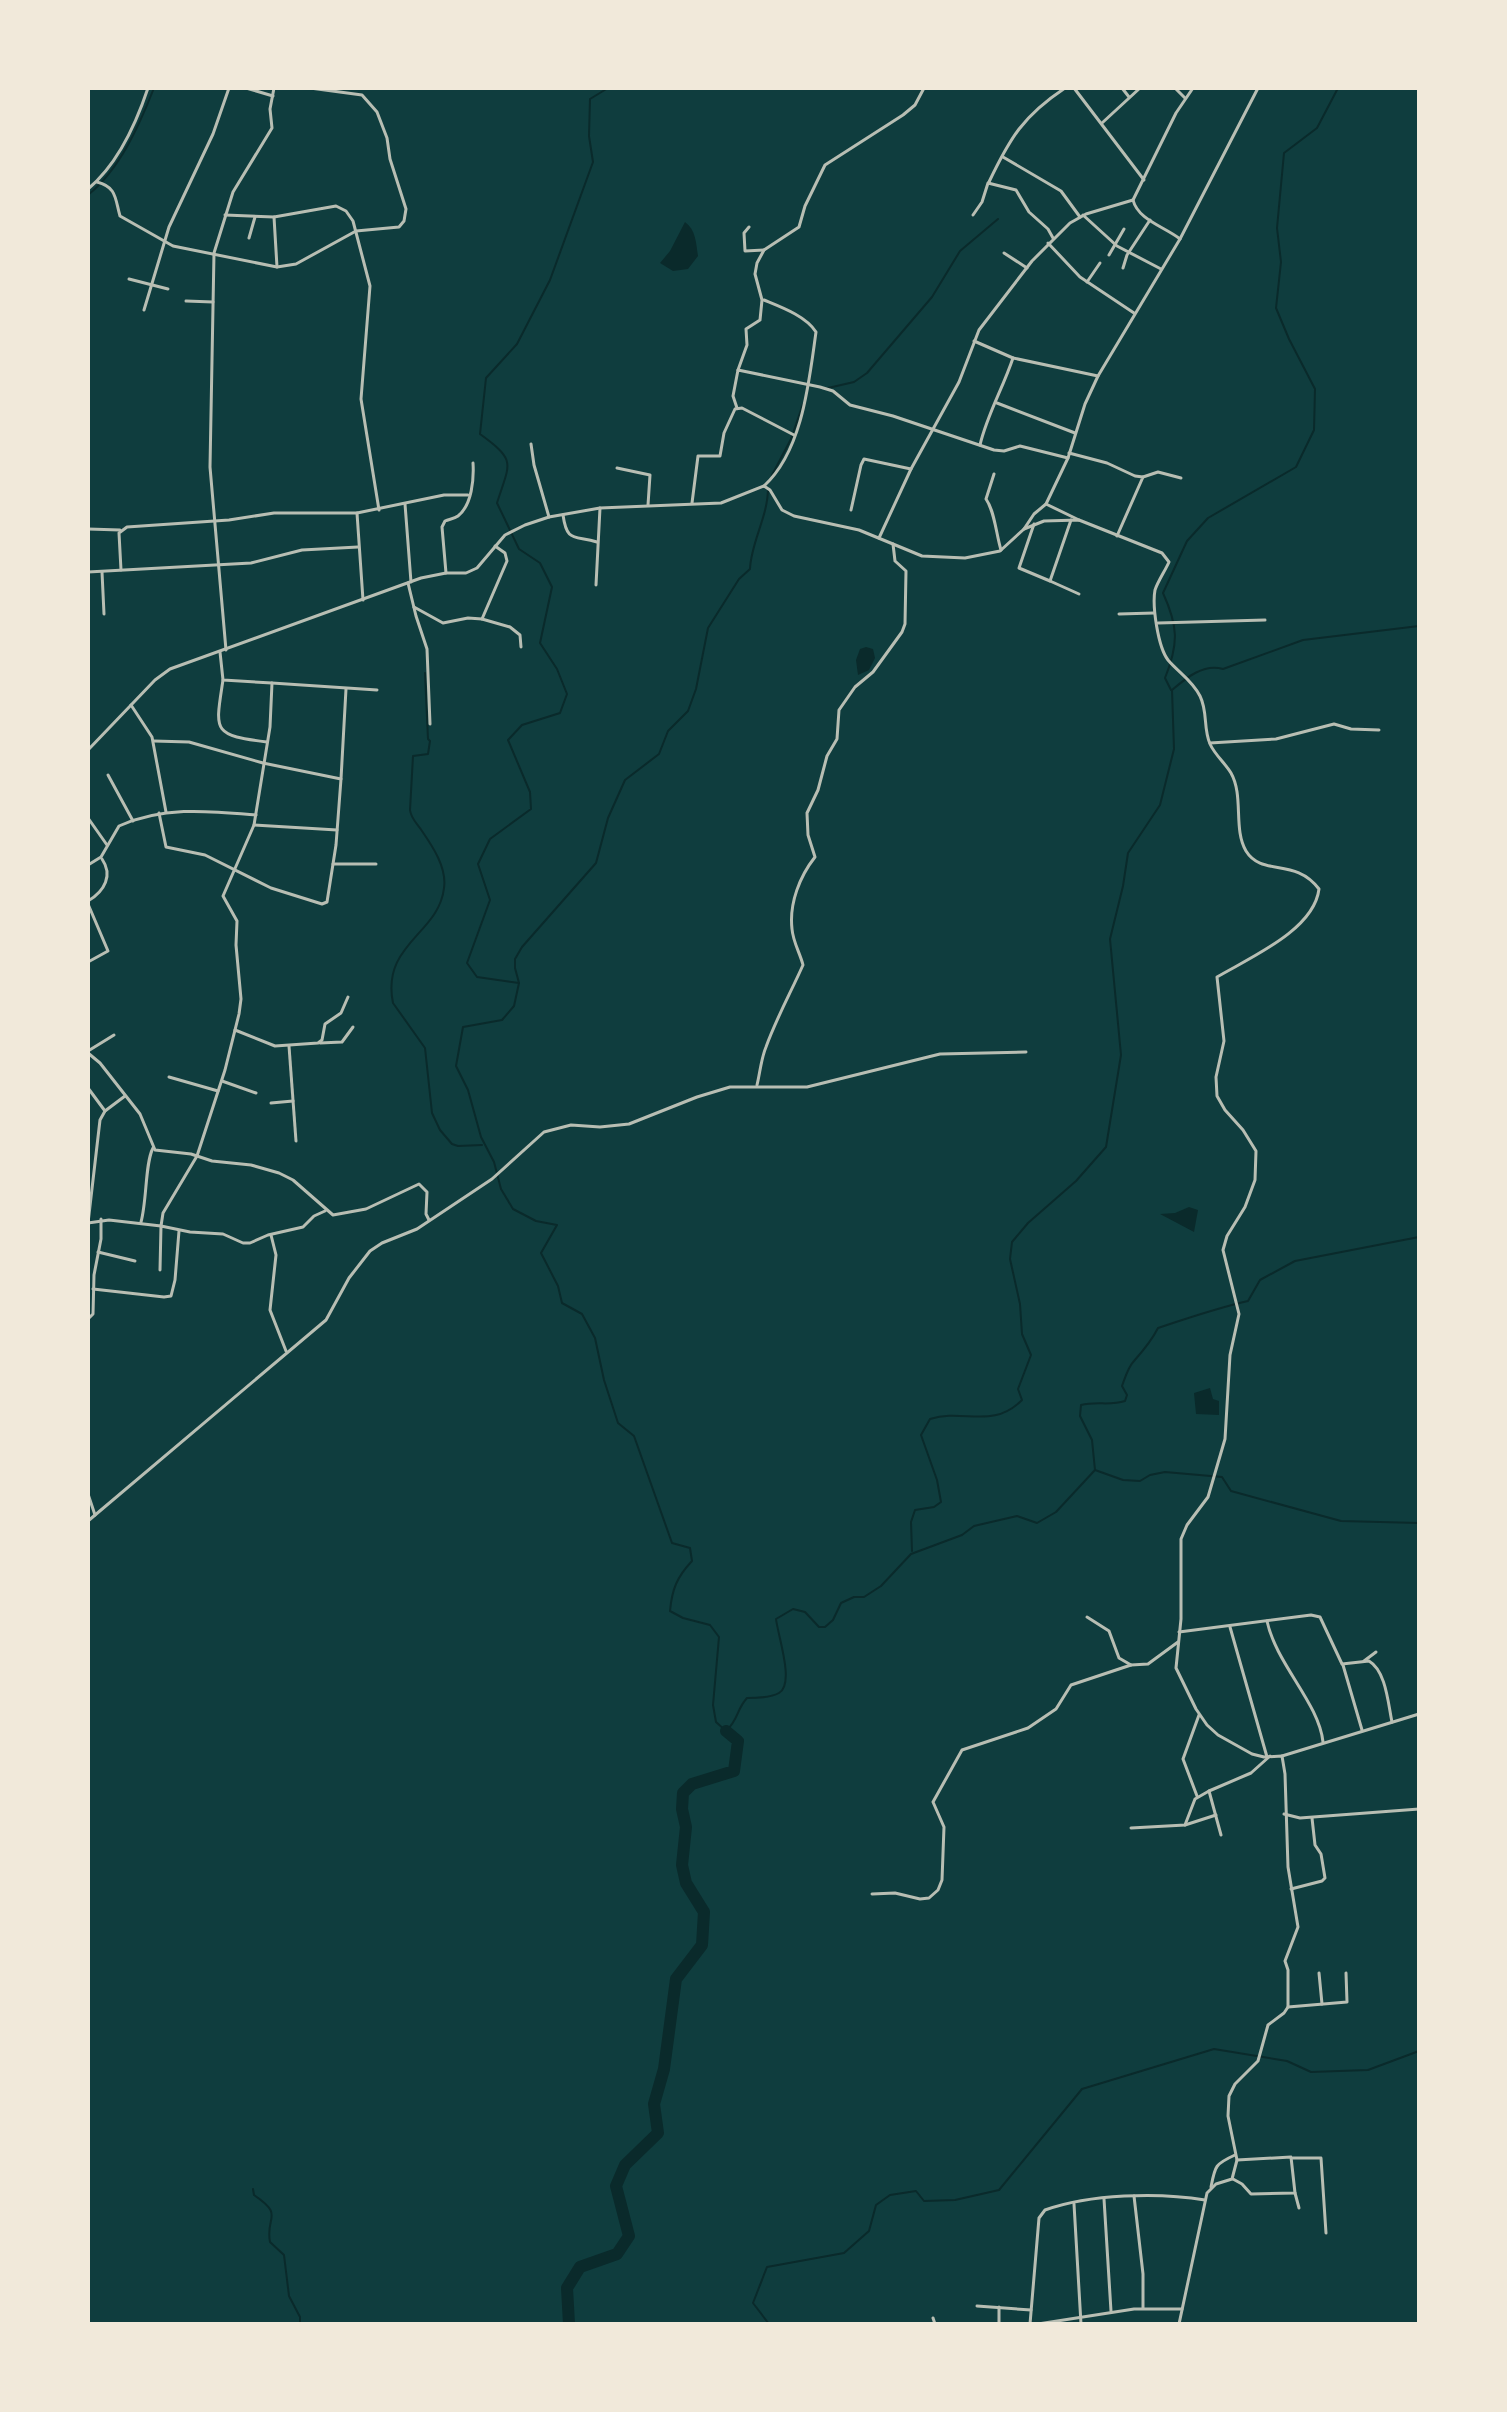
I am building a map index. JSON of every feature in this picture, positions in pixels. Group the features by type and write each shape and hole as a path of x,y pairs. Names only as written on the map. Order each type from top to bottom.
{"street":[{"path":"88,189 97,182 138,117 148,88"},
{"path":"144,310 174,215 213,134 229,88"},
{"path":"246,88 273,96"},
{"path":"226,650 210,447 214,253 233,192 272,128 270,114 274,88"},
{"path":"97,182 112,187 120,216 173,246 277,267 296,264 356,231 395,229 402,224 406,213 383,125 369,100 355,90 310,88"},
{"path":"749,227 744,233 745,251 764,250 799,227 805,206 825,165 903,115 917,102 924,88"},
{"path":"946,88 959,88"},
{"path":"973,215 1025,118 1065,88"},
{"path":"1074,88 1144,180"},
{"path":"1122,88 1129,97"},
{"path":"1101,123 1140,88"},
{"path":"1175,88 1185,98"},
{"path":"879,538 911,469 959,382 974,341 1053,238 1082,216 1133,200 1193,88"},
{"path":"767,487 782,510 794,516 859,530 922,556 982,556 1001,550 1046,504 1098,376 1180,239 1258,88"},
{"path":"1003,157 1061,191 1082,216 1114,243 1161,269"},
{"path":"988,183 1020,193 1029,212 1048,229 1053,238"},
{"path":"1133,200 1140,214 1180,239"},
{"path":"225,215 274,217 336,206 346,211 356,231 370,293 361,399 379,510"},
{"path":"249,238 255,217"},
{"path":"274,217 277,267"},
{"path":"1123,268 1128,252 1150,220"},
{"path":"1109,255 1124,229"},
{"path":"1048,243 1058,257 1087,282 1135,314"},
{"path":"692,503 698,456 720,456 724,433 737,408 733,396 747,345 746,329 760,320 765,301 755,270 764,250"},
{"path":"1004,253 1027,268"},
{"path":"1087,282 1100,263"},
{"path":"129,279 168,289"},
{"path":"186,301 213,302"},
{"path":"88,750 170,669 409,582 446,573 466,573 477,568 505,535 516,529 549,517 600,508 726,503 767,487 794,435 809,385 816,329 791,312 765,301"},
{"path":"974,341 1013,358 1098,376"},
{"path":"980,445 985,422 997,403 1013,358"},
{"path":"738,370 833,391 850,405 1000,451 1020,446 1107,463 1143,477 1158,472 1181,478"},
{"path":"997,403 1075,433"},
{"path":"737,408 794,435"},
{"path":"531,444 549,517"},
{"path":"851,510 864,459 911,469"},
{"path":"446,573 442,527 445,521 460,514 474,483 473,463"},
{"path":"617,468 650,475 648,505"},
{"path":"994,474 986,499 993,511 1001,550"},
{"path":"1117,536 1143,477"},
{"path":"88,529 120,530 135,525 215,522 274,513 357,513 444,495 468,495"},
{"path":"405,504 409,582 427,649 430,724"},
{"path":"1046,504 1162,553 1169,562 1156,588 1154,613 1160,646 1169,662 1192,682 1206,709 1205,729 1210,743 1218,759 1232,774 1245,849 1254,861 1299,871 1311,877 1319,889 1318,902 1294,929 1217,977 1224,1041 1216,1077 1217,1096 1256,1151 1255,1180 1223,1250 1239,1314 1230,1355 1225,1439 1213,1485 1181,1539 1178,1676 1207,1725 1246,1752 1282,1756 1418,1714 1419,1721"},
{"path":"596,585 600,508"},
{"path":"357,513 363,600"},
{"path":"563,515 565,532 569,536 597,542"},
{"path":"1024,529 1053,520 1079,520"},
{"path":"1050,581 1071,520"},
{"path":"1034,524 1019,568 1079,594"},
{"path":"120,530 121,570"},
{"path":"757,1086 765,1048 803,965 792,931 792,917 801,877 815,857 808,835 807,813 818,790 827,756 837,739 839,710 855,687 873,672 905,624 906,571 895,561 893,544"},
{"path":"482,619 507,561 505,553 495,546"},
{"path":"88,572 257,563 309,549 358,547"},
{"path":"102,572 104,614"},
{"path":"414,607 443,623 468,618 482,619 518,631 521,647"},
{"path":"1119,614 1154,613"},
{"path":"1158,623 1265,620"},
{"path":"220,650 223,680 217,720 220,728 230,735 267,742"},
{"path":"223,680 377,690"},
{"path":"160,1270 163,1213 197,1156 222,1081 241,999 237,921 223,896 254,825 267,742 272,683"},
{"path":"159,813 166,847 205,855 271,888 322,904 328,900 337,830 346,689"},
{"path":"131,705 154,741 166,812"},
{"path":"1210,743 1276,739 1334,724 1351,729 1379,730"},
{"path":"154,741 189,742 263,763 341,779"},
{"path":"108,775 133,821"},
{"path":"88,865 101,857 115,829 159,813 256,815"},
{"path":"88,818 108,846"},
{"path":"254,825 337,830"},
{"path":"88,962 108,951 88,902 99,894 107,879 107,867 101,857"},
{"path":"333,864 376,864"},
{"path":"318,1043 322,1040 325,1024 341,1013 348,997"},
{"path":"235,1030 270,1044 289,1046 342,1042 353,1027"},
{"path":"114,1035 88,1052 100,1063 148,1129 153,1148 149,1155 146,1201 141,1222"},
{"path":"289,1046 296,1141"},
{"path":"88,1521 326,1320 349,1278 370,1251 417,1229 501,1173 537,1138 557,1128 629,1124 715,1090 757,1086 807,1087 940,1054 1026,1052"},
{"path":"169,1077 218,1091"},
{"path":"222,1081 256,1093"},
{"path":"88,1088 105,1111"},
{"path":"125,1096 105,1111 99,1124 88,1223 101,1219 141,1222 179,1230 223,1234 250,1243 303,1227 314,1216 325,1211"},
{"path":"271,1103 293,1101"},
{"path":"153,1148 160,1152 251,1165 279,1173 299,1185 333,1215 345,1215 377,1204 419,1184 427,1192 426,1214 429,1220"},
{"path":"88,1157 95,1158"},
{"path":"88,1319 93,1314 101,1219"},
{"path":"93,1289 171,1296 179,1230"},
{"path":"271,1235 276,1255 270,1310 286,1352"},
{"path":"98,1252 135,1261"},
{"path":"88,1494 95,1515"},
{"path":"1179,1632 1311,1615 1320,1617 1342,1664 1362,1730"},
{"path":"1087,1617 1109,1631 1119,1658 1131,1665"},
{"path":"1267,1621 1280,1653 1320,1724 1323,1742"},
{"path":"1230,1627 1268,1756"},
{"path":"872,1894 895,1893 920,1899 929,1898 938,1890 942,1880 944,1827 933,1802 962,1750 1028,1728 1056,1709 1071,1685 1131,1665 1148,1664 1178,1642"},
{"path":"1364,1661 1376,1652"},
{"path":"1342,1664 1369,1661 1376,1666 1392,1722"},
{"path":"1197,1796 1183,1759 1199,1715"},
{"path":"1185,1825 1191,1804 1197,1796 1251,1773 1268,1756"},
{"path":"1232,2179 1237,2160 1228,2116 1229,2096 1235,2084 1258,2061 1268,2025 1288,2007 1288,1970 1285,1961 1298,1927 1291,1889 1282,1756"},
{"path":"1209,1791 1221,1835"},
{"path":"1284,1814 1312,1817 1419,1809"},
{"path":"1131,1828 1185,1825 1216,1815"},
{"path":"1291,1889 1325,1878 1321,1854 1315,1845 1312,1817"},
{"path":"1319,1973 1322,2004"},
{"path":"1288,2007 1347,2002 1346,1973"},
{"path":"1179,2324 1214,2169 1218,2163 1235,2155"},
{"path":"1237,2160 1288,2156 1321,2158 1326,2233"},
{"path":"1292,2158 1299,2208"},
{"path":"1211,2187 1232,2179 1251,2194 1295,2193"},
{"path":"1030,2324 1039,2218 1045,2210 1074,2203 1134,2196 1205,2200"},
{"path":"1134,2196 1143,2274 1143,2309"},
{"path":"1104,2199 1111,2312"},
{"path":"1074,2203 1081,2321"},
{"path":"977,2306 1031,2310"},
{"path":"999,2307 999,2324"},
{"path":"1038,2324 1081,2321 1111,2312 1182,2309"},
{"path":"933,2318 935,2324"}],"water":[{"path":"685,222 693,233 698,256 688,269 673,271 660,263"},
{"path":"860,649 873,649 875,658 869,670 858,675 856,660"},
{"path":"1189,1207 1198,1210 1194,1232 1160,1214 1175,1213"},
{"path":"1210,1388 1213,1399 1219,1401 1219,1415 1196,1414 1194,1393"}],"waterway":[{"path":"88,195 119,160 154,88"},
{"path":"608,88 590,99 589,136 593,162 550,280 517,344 486,378 480,434 500,450 507,463 497,503 519,549 540,563 552,587 540,643 557,669 567,694 560,713 522,725 508,740 530,792 531,809 490,839 478,864 490,900 467,963 477,977 519,983 514,1006 502,1020 463,1027 456,1066 468,1090 481,1137 494,1162 501,1189 513,1209 536,1221 557,1225 541,1253 558,1286 562,1303 582,1314 595,1338 618,1423 634,1436 672,1543 690,1548 692,1561 676,1584 670,1611 710,1625 719,1637 713,1705 716,1722 726,1731 747,1698 772,1696 784,1688 786,1670 776,1619 793,1609 805,1612 819,1627 825,1627 833,1620 841,1603 854,1597 864,1597 881,1586 911,1554 962,1535 974,1526 1017,1516 1037,1523 1056,1512 1095,1470 1123,1480 1140,1481 1165,1472 1222,1477 1231,1491 1341,1521 1419,1523"},
{"path":"1171,690 1165,678 1173,655 1175,635 1172,615 1163,593 1187,541 1208,518 1296,467 1314,430 1315,389 1276,308 1281,262 1277,228 1284,153 1317,128 1338,88"},
{"path":"828,388 854,382 867,373 932,297 960,251 998,219"},
{"path":"772,475 791,439 803,404"},
{"path":"519,983 515,959 596,863 608,818 625,780 659,754 668,731 688,711 696,689 708,628 739,579 750,569 768,488"},
{"path":"912,1551 911,1522 915,1510 934,1507 941,1502 937,1480 921,1435 930,1419 1000,1414 1022,1400 1018,1389 1031,1355 1022,1334 1020,1304 1010,1259 1012,1242 1028,1223 1076,1181 1106,1147 1121,1055 1110,939 1128,853 1160,805 1174,749 1172,690 1202,670 1223,669 1303,640 1419,626"},
{"path":"425,673 430,741 428,754 413,756 410,810 438,858 444,888 440,904 432,917 395,967 393,1003 425,1048 432,1113 440,1130 452,1144 482,1145"},
{"path":"1095,1470 1092,1440 1080,1416 1081,1405 1125,1401 1127,1395 1122,1386 1128,1369 1158,1328 1248,1301 1260,1280 1295,1261 1419,1237"},
{"path":"569,2324 567,2288 580,2267 617,2254 629,2236 616,2186 625,2165 658,2133 654,2104 664,2069 676,1979 702,1945 704,1912 686,1883 682,1865 686,1827 682,1809 683,1793 692,1784 734,1771 738,1741 726,1731"},
{"path":"769,2324 753,2303 767,2267 844,2253 869,2231 876,2205 890,2195 916,2191 924,2201 955,2200 999,2190 1082,2089 1214,2049 1287,2061 1311,2072 1368,2070 1419,2051"},
{"path":"253,2189 254,2195 271,2212 270,2242 284,2255 289,2296 300,2317 300,2324"}]}
